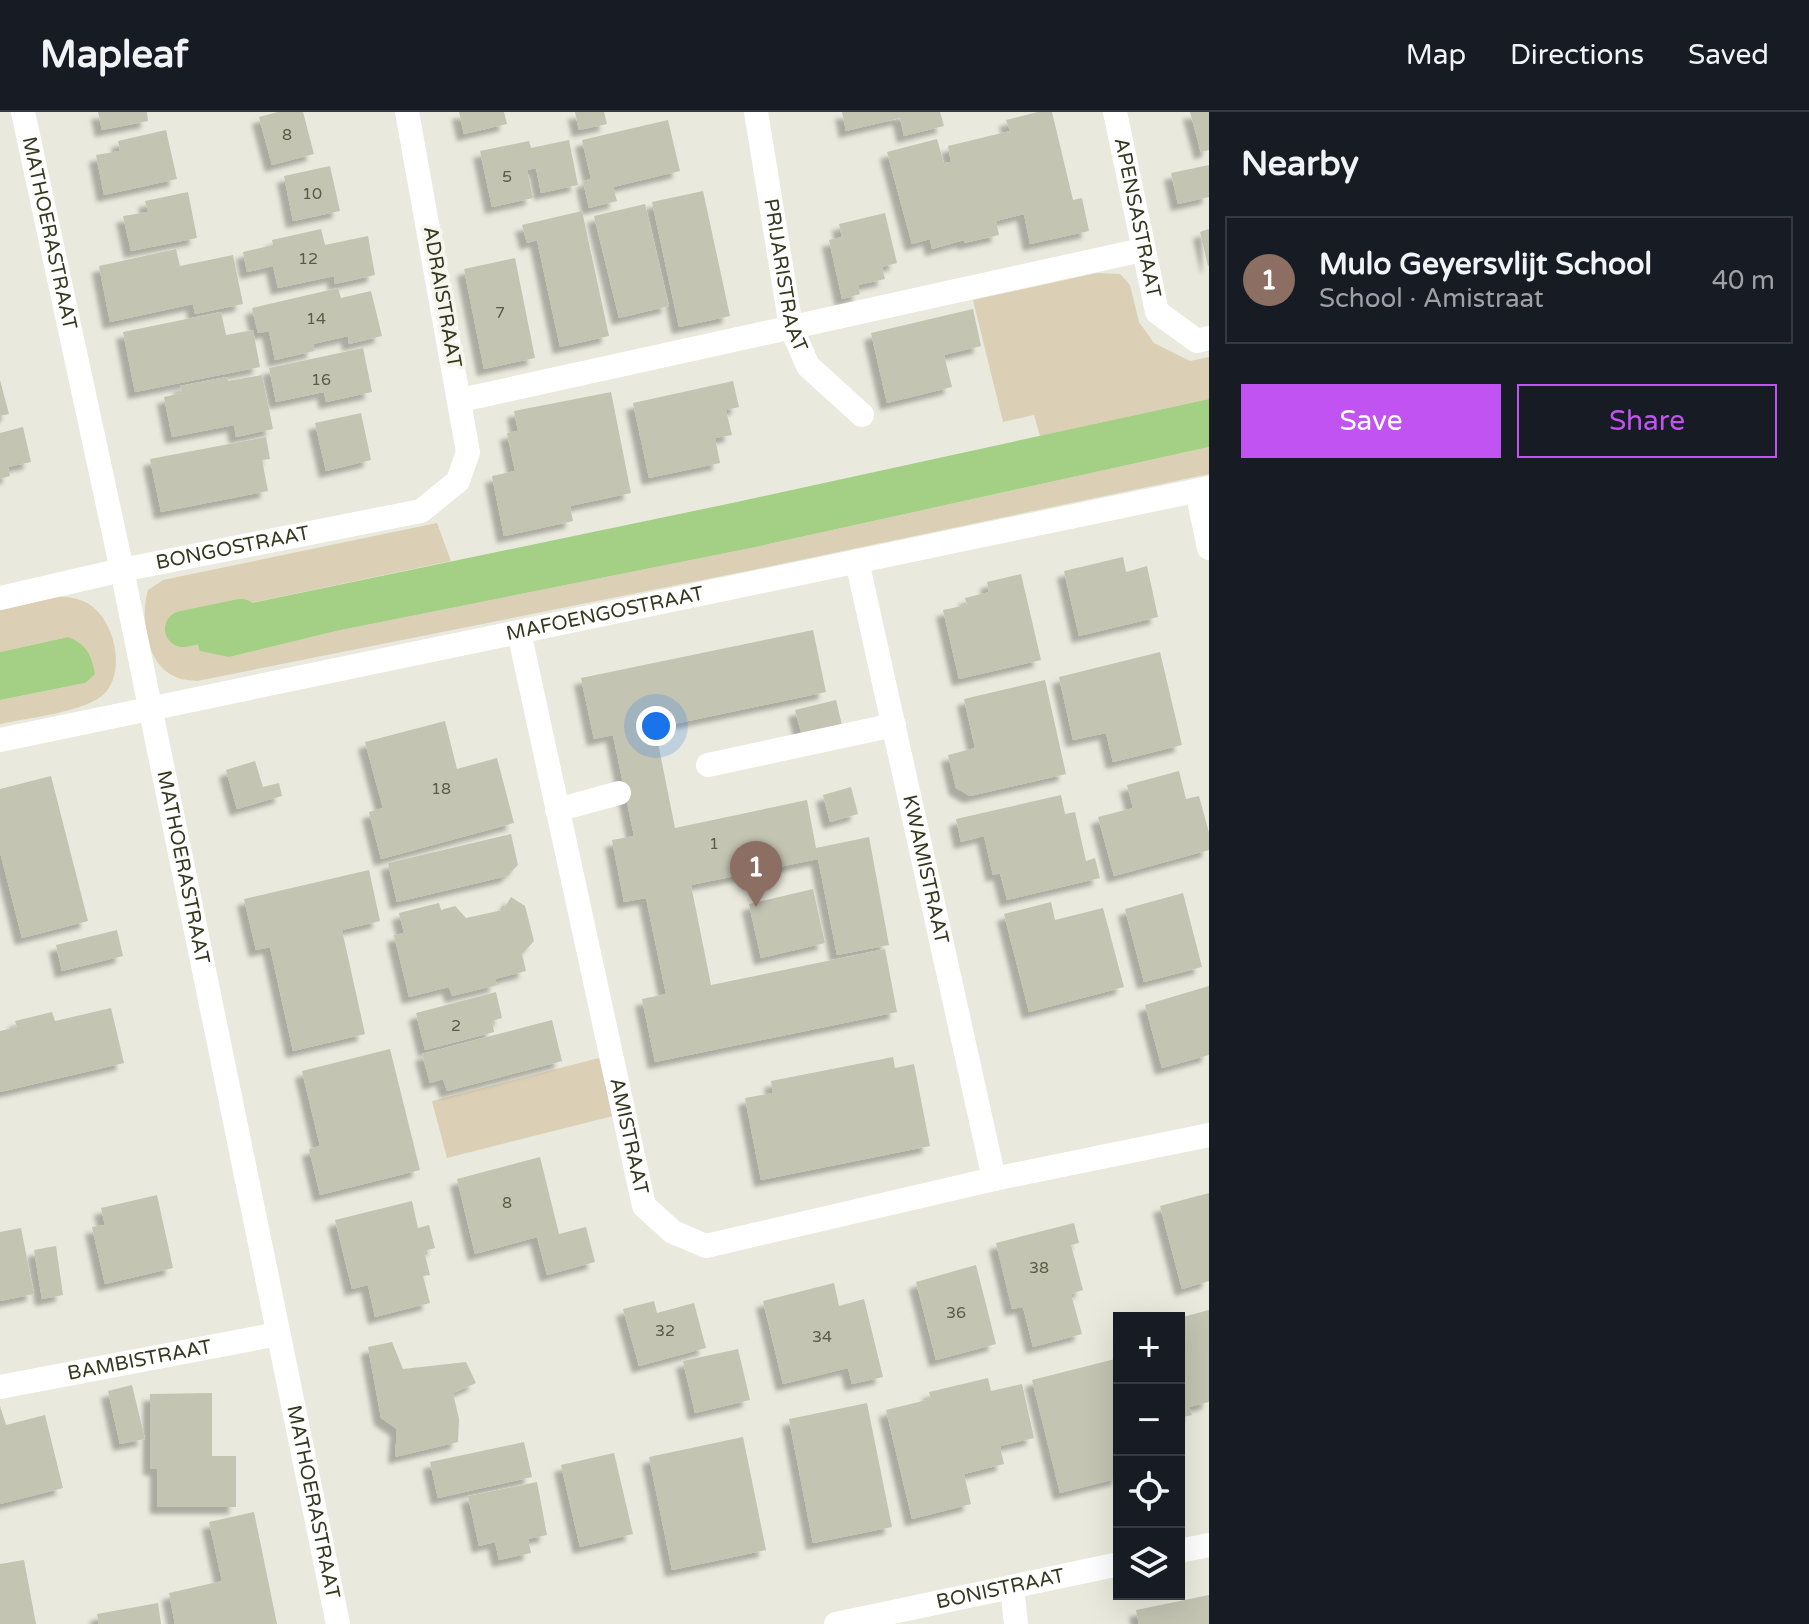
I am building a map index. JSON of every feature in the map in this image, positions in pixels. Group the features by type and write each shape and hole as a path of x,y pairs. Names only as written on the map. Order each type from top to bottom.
{"street":[{"name":"MATHOERASTRAAT","path":"23,112 122,570 338,1624"},
{"name":"ADRAISTRAAT","path":"407,112 461,400 468,452 458,481"},
{"name":"PRIJARISTRAAT","path":"756,112 791,327 808,366 862,415"},
{"name":"APENSASTRAAT","path":"1115,112 1157,312 1197,341 1209,338"},
{"path":"461,400 1142,250"},
{"name":"BONGOSTRAAT","path":"0,598 122,570 421,511 458,481"},
{"path":"1203,490 1209,548"},
{"name":"MAFOENGOSTRAAT","path":"0,740 1203,490"},
{"name":"KWAMISTRAAT","path":"857,561 994,1179"},
{"name":"AMISTRAAT","path":"519,632 644,1206 673,1232 706,1246 994,1179 1209,1135"},
{"path":"708,765 894,725"},
{"path":"557,810 619,793"},
{"name":"BAMBISTRAAT","path":"0,1387 278,1334"},
{"path":"1185,1550 1209,1545"},
{"name":"BONISTRAAT","path":"836,1624 929,1614 1012,1587 1113,1565"},
{"path":"1012,1587 1016,1624"}],"shaded area":[{"path":"1097,273 1120,274 1130,285 1139,322 1154,343 1190,361 1209,357 1209,399 1040,436 1034,415 1003,422 973,300"},
{"path":"1209,399 1209,447 751,548 336,631 229,657 200,651 189,616 737,502"},
{"path":"1209,447 1209,474 757,569 197,681 178,678 158,663 145,627 148,590 163,580 437,523 451,561 189,616 229,657 336,631 751,548"},
{"path":"55,596 84,602 95,608 105,621 116,653 111,685 96,700 85,705 0,724 0,700 85,683 68,637 0,652 0,610"},
{"path":"68,637 87,651 95,674 85,683 0,700 0,652"},
{"path":"599,1058 613,1116 447,1158 432,1101"}],"building":[{"path":"98,112 147,112 148,121 102,130"},
{"path":"278,112 303,112 314,154 272,165 259,117"},
{"path":"459,112 504,112 507,124 464,134"},
{"path":"575,112 604,112 607,124 579,130"},
{"path":"842,112 940,112 944,126 904,136 900,118 846,131"},
{"path":"1052,112 1073,200 1082,198 1089,231 1030,244 1024,214 996,221 999,235 932,249 930,239 912,244 887,152 937,139 955,202 945,163 951,162 948,146 1010,131 1006,120"},
{"path":"1190,112 1209,112 1209,150 1201,152"},
{"path":"668,120 680,171 613,187 617,201 589,208 583,181 591,179 582,140"},
{"path":"166,130 177,179 104,195 96,155 120,151 118,141"},
{"path":"569,140 578,185 541,193 536,168 527,170 533,198 492,207 480,151 529,141 531,148"},
{"path":"1209,165 1209,197 1178,204 1171,173"},
{"path":"330,166 340,211 293,221 284,176"},
{"path":"703,191 730,316 679,327 652,202"},
{"path":"188,192 197,238 131,251 123,216 148,212 145,201"},
{"path":"645,204 669,306 619,318 594,216"},
{"path":"582,211 609,336 560,347 537,240 527,243 522,225"},
{"path":"885,213 897,263 882,267 885,279 858,285 860,294 842,299 829,240 842,237 839,224"},
{"path":"321,229 325,245 368,236 375,275 335,284 334,276 278,288 273,266 247,272 243,252 273,245 272,240"},
{"path":"1209,229 1209,266 1208,266 1200,232"},
{"path":"176,249 180,266 233,255 243,304 195,314 193,304 110,322 99,266"},
{"path":"515,258 535,358 484,369 464,269"},
{"path":"338,288 341,298 371,291 382,336 349,344 348,336 313,344 314,351 275,360 269,331 258,333 252,308"},
{"path":"973,309 981,346 944,355 952,387 887,403 871,333"},
{"path":"221,312 226,335 253,330 260,367 135,392 123,332"},
{"path":"363,348 372,392 326,402 324,392 276,402 269,368"},
{"path":"262,375 273,429 236,437 234,425 172,437 164,397 182,393 180,386 227,377 228,381"},
{"path":"0,380 9,414 0,416"},
{"path":"733,381 739,407 726,410 732,435 715,438 720,463 649,478 633,403"},
{"path":"611,392 631,493 570,506 573,521 504,536 492,476 515,471 507,433 518,431 514,411"},
{"path":"361,413 371,460 326,471 315,423"},
{"path":"23,427 31,462 8,467 10,476 0,479 0,433"},
{"path":"266,437 270,459 262,460 268,491 161,512 150,459"},
{"path":"1123,557 1126,572 1147,566 1158,617 1079,636 1064,571"},
{"path":"1021,574 1041,660 959,679 943,610 967,605 965,598 989,592 987,582"},
{"path":"813,630 826,692 655,728 675,828 807,800 816,848 869,837 889,945 837,955 818,859 691,885 711,985 885,949 897,1012 655,1062 642,999 666,994 646,898 624,902 612,840 634,836 613,735 594,739 581,678"},
{"path":"1160,652 1182,745 1113,762 1106,733 1073,740 1059,677"},
{"path":"1045,680 1066,774 970,796 956,788 948,755 975,748 964,699"},
{"path":"836,700 842,725 802,736 795,710"},
{"path":"445,721 457,769 497,758 514,823 381,859 369,812 383,808 365,742"},
{"path":"255,761 263,787 279,783 282,796 237,809 226,770"},
{"path":"1179,771 1186,799 1199,796 1209,833 1209,850 1114,876 1098,817 1133,808 1127,785"},
{"path":"51,776 88,921 22,938 0,852 0,789"},
{"path":"851,787 858,814 830,822 823,795"},
{"path":"1061,795 1065,814 1075,812 1086,861 1095,858 1100,878 1007,900 1000,873 993,875 984,836 961,842 956,819"},
{"path":"511,834 518,865 507,876 397,902 388,863"},
{"path":"369,870 380,921 342,930 365,1034 293,1051 270,947 256,950 244,899"},
{"path":"813,889 825,943 761,958 749,904"},
{"path":"1183,893 1202,967 1144,982 1125,909"},
{"path":"511,897 525,906 534,941 522,954 526,971 495,979 497,985 452,996 449,987 409,997 394,935 404,933 399,913 439,903 441,910 455,906 466,918 503,910"},
{"path":"1051,902 1055,920 1103,908 1124,987 1029,1012 1004,914"},
{"path":"117,930 123,956 62,971 56,945"},
{"path":"1209,986 1209,1055 1162,1068 1145,1005"},
{"path":"496,992 502,1018 492,1021 494,1032 425,1050 416,1013"},
{"path":"111,1008 124,1063 0,1092 0,1031 17,1027 15,1021 52,1012 55,1021"},
{"path":"552,1020 562,1061 447,1091 443,1079 430,1083 422,1054"},
{"path":"390,1049 420,1170 320,1195 309,1149 320,1146 302,1071"},
{"path":"893,1057 895,1068 914,1064 930,1146 761,1180 745,1098 773,1093 771,1081"},
{"path":"540,1157 559,1234 586,1227 595,1262 547,1275 537,1237 475,1254 457,1179"},
{"path":"1209,1193 1209,1281 1182,1289 1160,1206"},
{"path":"157,1195 173,1268 105,1284 92,1227 105,1225 101,1208"},
{"path":"412,1201 418,1228 429,1225 435,1248 424,1251 430,1275 423,1276 430,1303 375,1317 368,1285 352,1289 335,1220"},
{"path":"1074,1223 1079,1243 1071,1245 1083,1290 1071,1294 1082,1334 1033,1347 1023,1307 1012,1309 996,1243"},
{"path":"21,1228 34,1294 0,1301 0,1232"},
{"path":"56,1246 63,1295 42,1299 34,1250"},
{"path":"976,1265 996,1344 936,1360 916,1282"},
{"path":"834,1283 839,1306 864,1299 883,1377 852,1384 848,1368 783,1384 763,1301"},
{"path":"654,1301 657,1313 694,1303 706,1348 639,1366 623,1309"},
{"path":"1209,1310 1209,1402 1189,1407 1192,1415 1185,1417 1185,1384 1185,1316"},
{"path":"392,1342 403,1369 466,1362 476,1383 453,1393 459,1419 458,1442 395,1457 397,1429 381,1418 368,1347"},
{"path":"738,1349 750,1400 695,1413 683,1361"},
{"path":"1113,1360 1113,1480 1060,1493 1032,1380"},
{"path":"988,1378 991,1391 1022,1384 1034,1438 1000,1446 1004,1464 964,1474 971,1504 912,1519 886,1410 931,1399 929,1392"},
{"path":"132,1385 145,1439 120,1444 108,1391"},
{"path":"212,1393 212,1456 236,1456 236,1507 157,1507 157,1469 150,1468 150,1394"},
{"path":"867,1403 892,1527 813,1543 789,1419"},
{"path":"0,1406 6,1425 45,1415 63,1488 0,1504"},
{"path":"743,1437 766,1550 672,1570 649,1457"},
{"path":"524,1442 532,1477 438,1498 430,1462"},
{"path":"614,1453 633,1534 580,1547 561,1465"},
{"path":"537,1482 547,1535 528,1539 531,1553 499,1560 495,1542 479,1546 468,1496"},
{"path":"254,1512 277,1624 175,1624 169,1593 222,1581 209,1522"},
{"path":"24,1560 36,1624 0,1624 0,1564"},
{"path":"1209,1595 1209,1624 1139,1624 1136,1610"},
{"path":"158,1603 161,1624 99,1624 97,1614"}],"waterway":[{"path":"183,629 241,617"}],"place":[{"name":"Mulo Geyersvlijt School","path":"756,907"}]}
